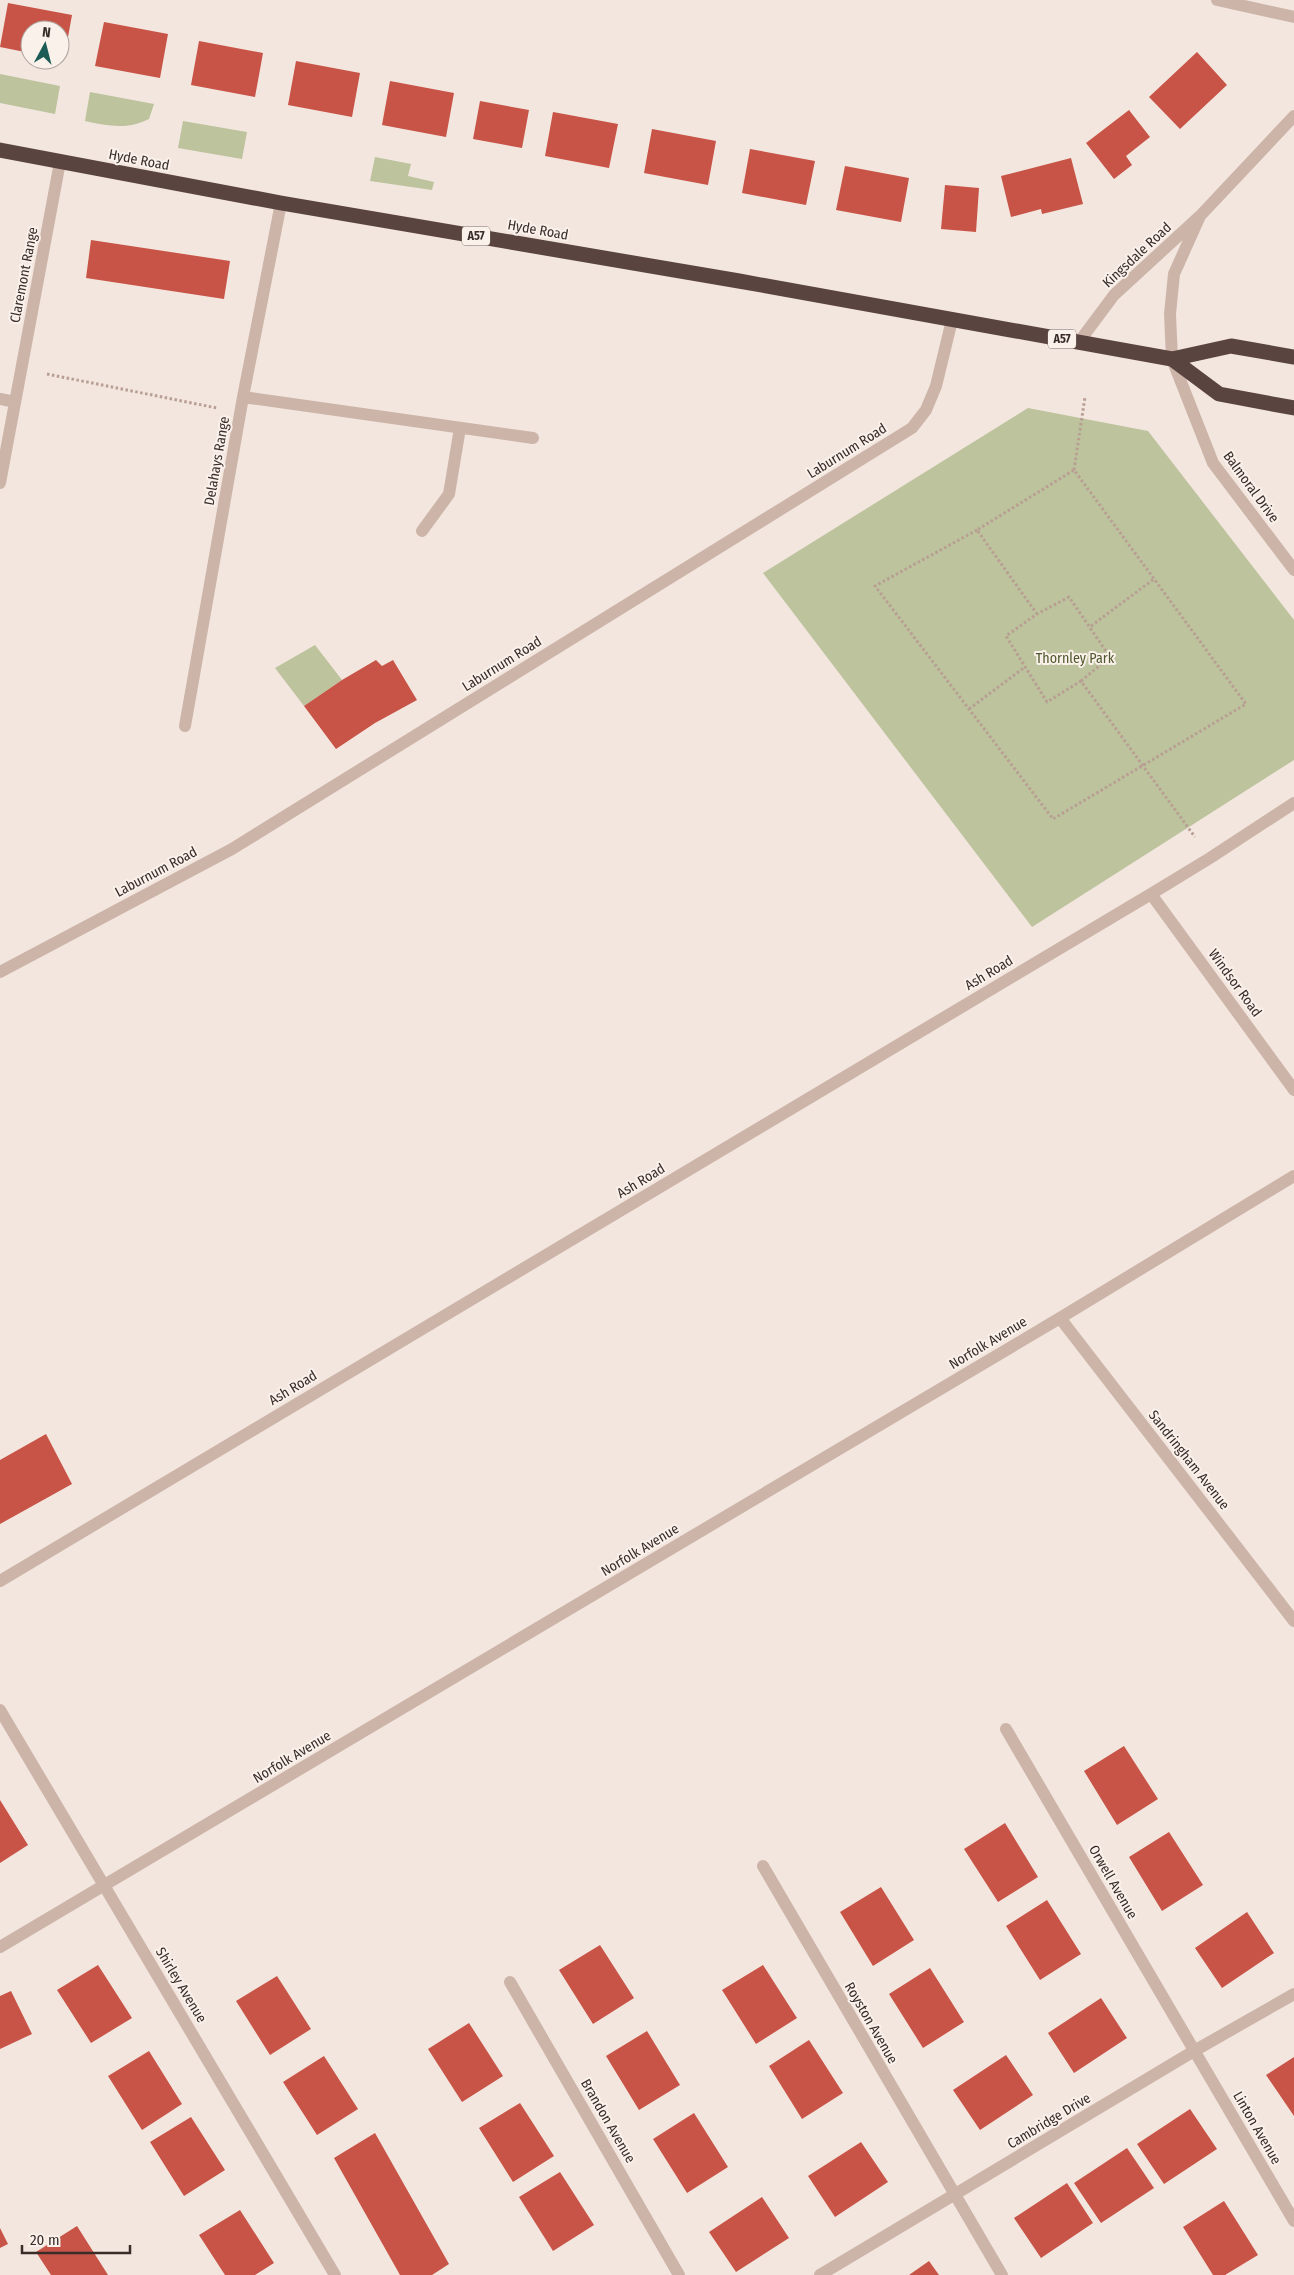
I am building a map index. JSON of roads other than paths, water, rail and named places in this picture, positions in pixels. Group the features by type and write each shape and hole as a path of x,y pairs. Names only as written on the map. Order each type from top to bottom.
{"highway":[{"name":"Hyde Road","path":"0,150 281,203 952,320"},
{"name":"A57","path":"952,320 1172,359 1231,346 1294,357"},
{"name":"A57","path":"1172,359 1219,394 1294,408"}],"street":[{"path":"1217,0 1294,17"},
{"name":"Kingsdale Road","path":"1079,342 1114,295 1200,216 1294,116"},
{"name":"Claremont Range","path":"0,483 60,162"},
{"name":"Delahays Range","path":"185,726 243,397 281,203"},
{"name":"Kingsdale Road","path":"1172,359 1170,314 1174,274 1200,216"},
{"name":"Laburnum Road","path":"0,972 232,849 912,428 926,410 936,386 952,320"},
{"name":"Balmoral Drive","path":"1172,359 1213,463 1294,570"},
{"path":"243,397 533,438"},
{"path":"0,399 15,402"},
{"path":"422,531 448,494 460,428"},
{"name":"Ash Road","path":"0,1581 1152,894 1294,803"},
{"name":"Windsor Road","path":"1152,894 1294,1090"},
{"name":"Norfolk Avenue","path":"0,1946 1060,1318 1294,1176"},
{"name":"Sandringham Avenue","path":"1060,1318 1294,1621"},
{"name":"Shirley Avenue","path":"0,1710 335,2275"},
{"name":"Orwell Avenue","path":"1006,1729 1194,2051"},
{"name":"Royston Avenue","path":"763,1866 1002,2275"},
{"name":"Brandon Avenue","path":"510,1982 679,2275"},
{"name":"Cambridge Drive","path":"820,2275 1194,2051 1294,1994"},
{"name":"Linton Avenue","path":"1194,2051 1294,2221"}],"park label":[{"name":"Thornley Park","path":"1075,658"}]}
